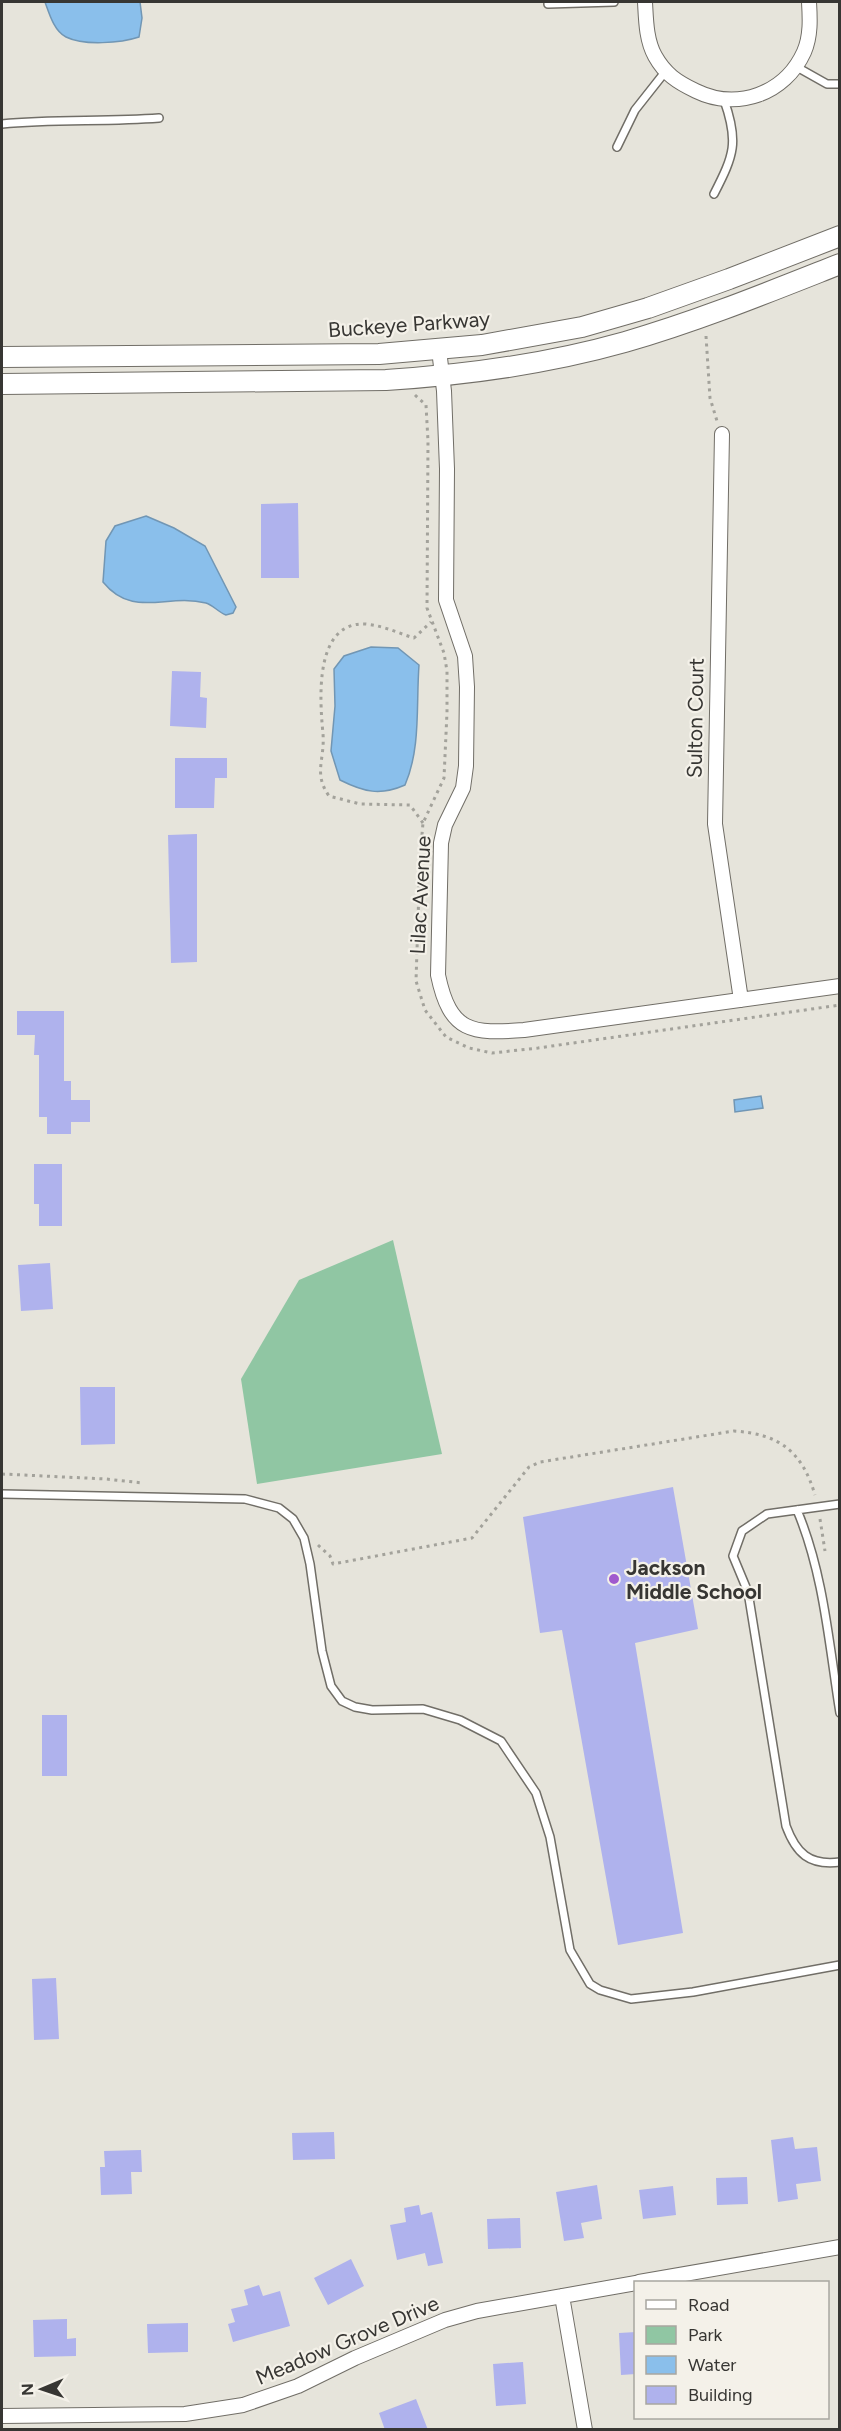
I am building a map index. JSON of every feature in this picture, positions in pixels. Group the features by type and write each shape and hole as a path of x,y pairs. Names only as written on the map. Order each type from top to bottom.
{"street":[{"path":"645,2 648,36 654,54 665,72 675,81 705,96 735,101 766,93 789,75 804,51 810,27 810,2"},
{"name":"Buckeye Parkway","path":"2,357 379,354 482,345 582,327 678,298 840,236"},
{"path":"2,384 352,380 443,376 531,364 622,343 701,318 840,264"},
{"name":"Lilac Avenue","path":"439,350 443,376 447,469 446,600 465,656 467,687 466,766 463,788 445,825 439,859 438,975 441,993 449,1010 459,1022 474,1029 487,1032 524,1030 840,986"},
{"name":"Sulton Court","path":"722,434 716,824 741,1000"},
{"name":"Meadow Grove Drive","path":"648,2281 840,2247"},
{"name":"Meadow Grove Drive","path":"2,2416 175,2415 243,2405 298,2386 355,2358 445,2320 477,2311 634,2284"},
{"path":"562,2296 585,2430"}],"lane":[{"path":"548,4 614,2"},
{"path":"795,66 827,84 840,84"},
{"path":"617,147 635,110 665,72"},
{"path":"714,194 729,164 733,145 733,125 724,100"},
{"path":"2,124 50,119 91,122 159,118"},
{"path":"2,1494 245,1499 279,1508 293,1519 304,1538 322,1651 332,1686 342,1701 355,1707 372,1710 423,1709 460,1720 501,1741 536,1793 550,1837 570,1950 590,1984 600,1990 631,1999 693,1992 840,1965"},
{"path":"840,1504 767,1514 742,1531 734,1556 747,1592 786,1826 794,1847 812,1860 840,1862"},
{"path":"797,1510 816,1566 840,1713"}],"path":[{"path":"705,332 710,398 722,434"},
{"path":"414,394 426,405 428,441 427,608 446,662 447,711 444,778 423,823 420,858 416,981 425,1010 446,1037 469,1048 492,1053 840,1005"},
{"path":"423,823 410,805 360,804 329,796 321,784 323,737 320,696 327,654 336,637 349,627 364,624 388,628 414,639 431,622"},
{"path":"315,1541 330,1556 333,1564 472,1538 529,1467 540,1462 734,1431 759,1433 783,1444 801,1462 815,1492 825,1553"},
{"path":"2,1474 106,1479 151,1485"}],"green space":[{"path":"393,1240 442,1454 257,1484 241,1379 299,1280"}],"water":[{"path":"45,2 140,2 142,18 139,37 103,43 74,40 58,31"},
{"path":"146,516 174,528 205,546 236,607 233,613 226,615 209,604 191,601 138,602 114,593 103,582 106,541 115,526"},
{"path":"371,647 398,648 419,665 414,756 405,785 388,791 365,790 340,780 331,751 335,706 334,669 344,656"},
{"path":"761,1096 763,1108 735,1112 734,1100"}],"building":[{"path":"298,503 299,578 261,578 261,504"},
{"path":"172,671 201,672 200,697 207,698 206,728 170,726"},
{"path":"175,758 227,758 227,778 215,778 214,808 175,808"},
{"path":"197,834 197,962 171,963 168,835"},
{"path":"17,1011 64,1011 64,1081 71,1081 71,1100 90,1100 90,1122 71,1122 71,1134 47,1134 47,1117 39,1117 39,1055 34,1055 35,1035 17,1035"},
{"path":"34,1164 62,1164 62,1226 39,1226 39,1204 34,1204"},
{"path":"50,1263 53,1309 21,1311 18,1265"},
{"path":"80,1387 115,1387 115,1444 81,1445"},
{"path":"673,1487 698,1629 635,1643 683,1933 618,1945 562,1630 540,1633 523,1517"},
{"path":"42,1715 67,1715 67,1776 42,1776"},
{"path":"56,1978 59,2039 34,2040 32,1979"},
{"path":"334,2132 335,2159 293,2160 292,2133"},
{"path":"793,2137 795,2149 817,2147 821,2181 796,2184 798,2199 778,2202 771,2140"},
{"path":"141,2150 142,2172 131,2172 132,2194 101,2195 100,2167 105,2167 104,2151"},
{"path":"747,2177 748,2204 717,2205 716,2178"},
{"path":"597,2185 602,2219 581,2223 584,2238 564,2241 556,2192"},
{"path":"673,2186 676,2215 643,2219 639,2190"},
{"path":"419,2205 421,2215 432,2212 443,2263 428,2266 425,2253 397,2260 390,2225 406,2222 404,2208"},
{"path":"520,2218 521,2248 488,2249 487,2219"},
{"path":"351,2259 364,2286 328,2305 314,2278"},
{"path":"259,2285 263,2296 280,2291 290,2326 233,2342 228,2324 235,2322 231,2309 248,2305 244,2290"},
{"path":"67,2319 67,2339 76,2338 76,2356 34,2357 33,2320"},
{"path":"188,2323 188,2352 148,2353 147,2324"},
{"path":"634,2332 634,2374 621,2375 619,2333"},
{"path":"523,2362 526,2404 496,2406 493,2364"},
{"path":"416,2399 428,2430 385,2430 379,2413"}],"place":[{"name":"Jackson Middle School","path":"614,1579"}]}
